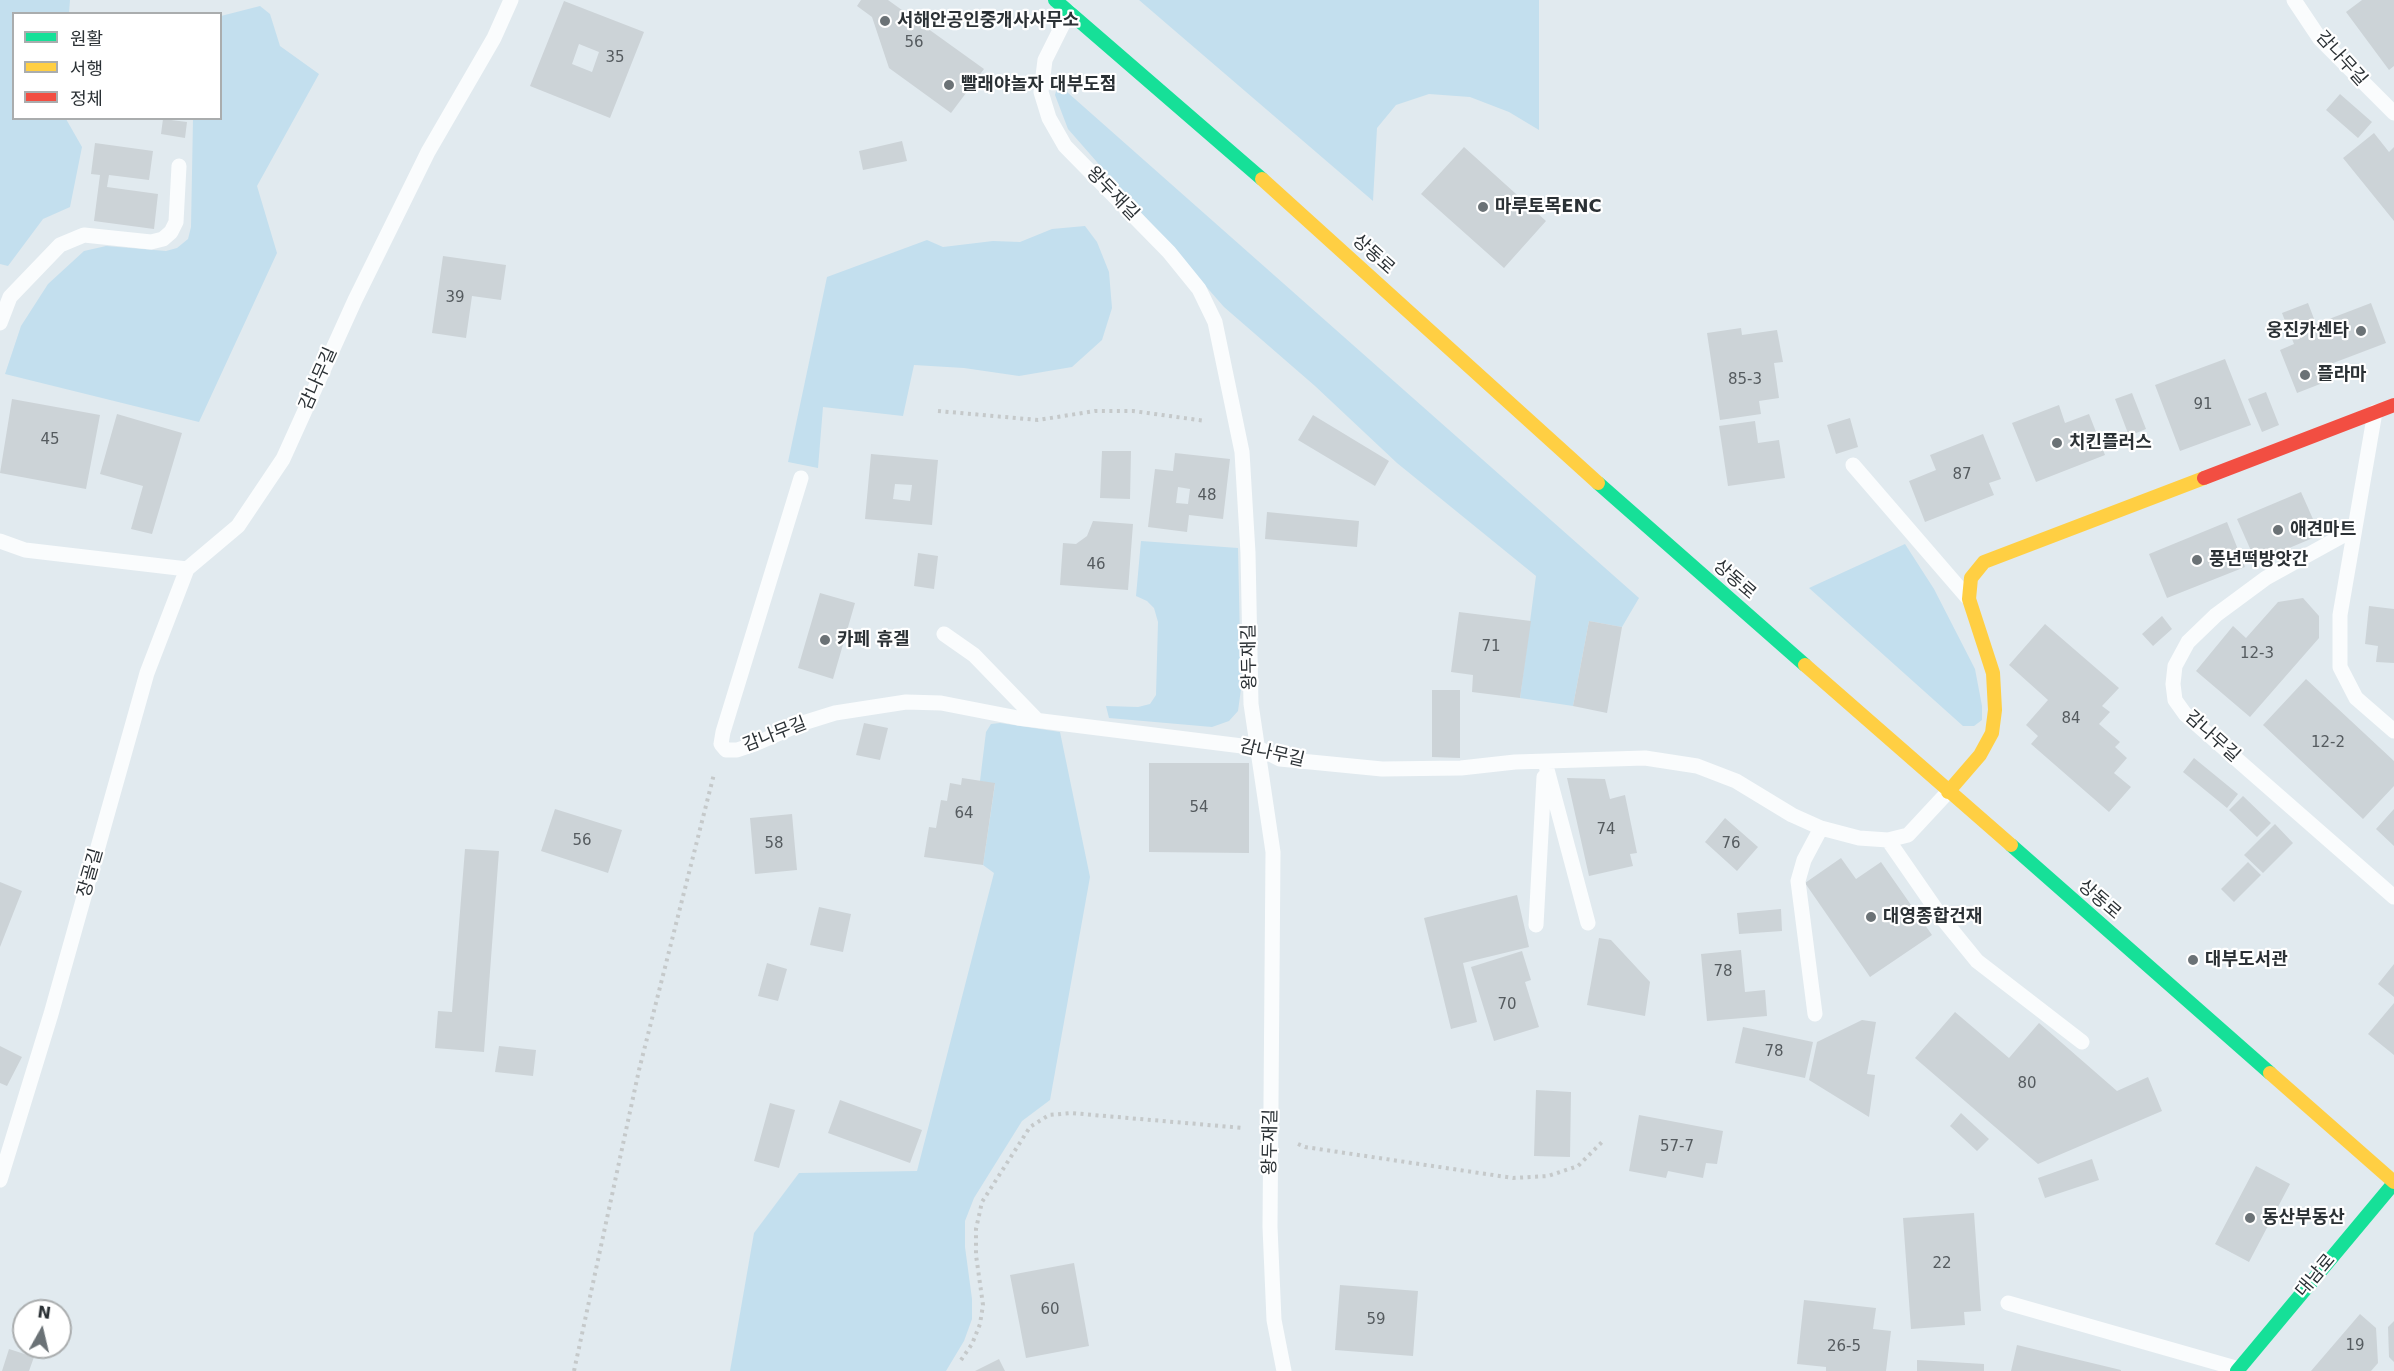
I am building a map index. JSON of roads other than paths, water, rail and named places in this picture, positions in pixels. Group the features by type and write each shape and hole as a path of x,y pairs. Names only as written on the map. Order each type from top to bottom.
{"street":[{"name":"상동로","path":"1055,0 1268,184 1617,500 2394,1182"},
{"path":"1969,599 1971,578 1984,562 2394,405"},
{"name":"감나무길","path":"1948,792 1980,755 1992,733 1995,710 1993,673 1969,599"},
{"name":"대남로","path":"2238,1370 2394,1182"}],"lane":[{"name":"감나무길","path":"187,569 238,526 283,459 355,300 423,162 494,38 512,0"},
{"name":"감나무길","path":"2294,0 2320,39 2394,113"},
{"name":"왕두재길","path":"1070,12 1045,60 1041,92 1049,118 1065,146 1169,252 1199,289 1215,322 1242,452 1251,704 1273,852 1270,1227 1274,1320 1284,1371"},
{"path":"0,323 10,297 60,245 84,235 151,242 163,239 171,232 176,222 179,166"},
{"path":"2375,412 2340,615 2340,667 2356,698 2394,731"},
{"name":"감나무길","path":"1853,465 1969,599"},
{"name":"감나무길","path":"801,478 723,732 721,744 726,750 737,750 803,723 835,713 906,702 941,703 1035,719 1258,748 1280,759 1382,769 1461,768 1645,758 1697,766 1736,781 1792,815 1821,828 1859,838 1888,840 1908,834 1948,792"},
{"name":"감나무길","path":"2353,530 2266,578 2216,615 2188,642 2175,666 2173,684 2175,700 2185,714 2394,897"},
{"path":"0,541 25,550 187,569"},
{"name":"장골길","path":"0,1180 54,1003 147,673 187,569"},
{"path":"944,634 974,655 1035,719"},
{"path":"1545,762 1588,923"},
{"path":"1536,925 1545,762"},
{"path":"1815,1014 1798,881 1804,860 1821,828"},
{"path":"1888,840 1942,918 1977,961 2082,1042"},
{"name":"대남로","path":"2008,1303 2238,1370"}],"place":[{"name":"서해안공인중개사사무소","path":"885,21"},
{"name":"빨래야놀자 대부도점","path":"949,85"},
{"name":"마루토목ENC","path":"1483,207"},
{"name":"웅진카센타","path":"2361,331"},
{"name":"플라마","path":"2305,375"},
{"name":"치킨플러스","path":"2057,443"},
{"name":"애견마트","path":"2278,530"},
{"name":"풍년떡방앗간","path":"2197,560"},
{"name":"카페 휴겔","path":"825,640"},
{"name":"대영종합건재","path":"1871,917"},
{"name":"대부도서관","path":"2193,960"},
{"name":"동산부동산","path":"2250,1218"}]}
